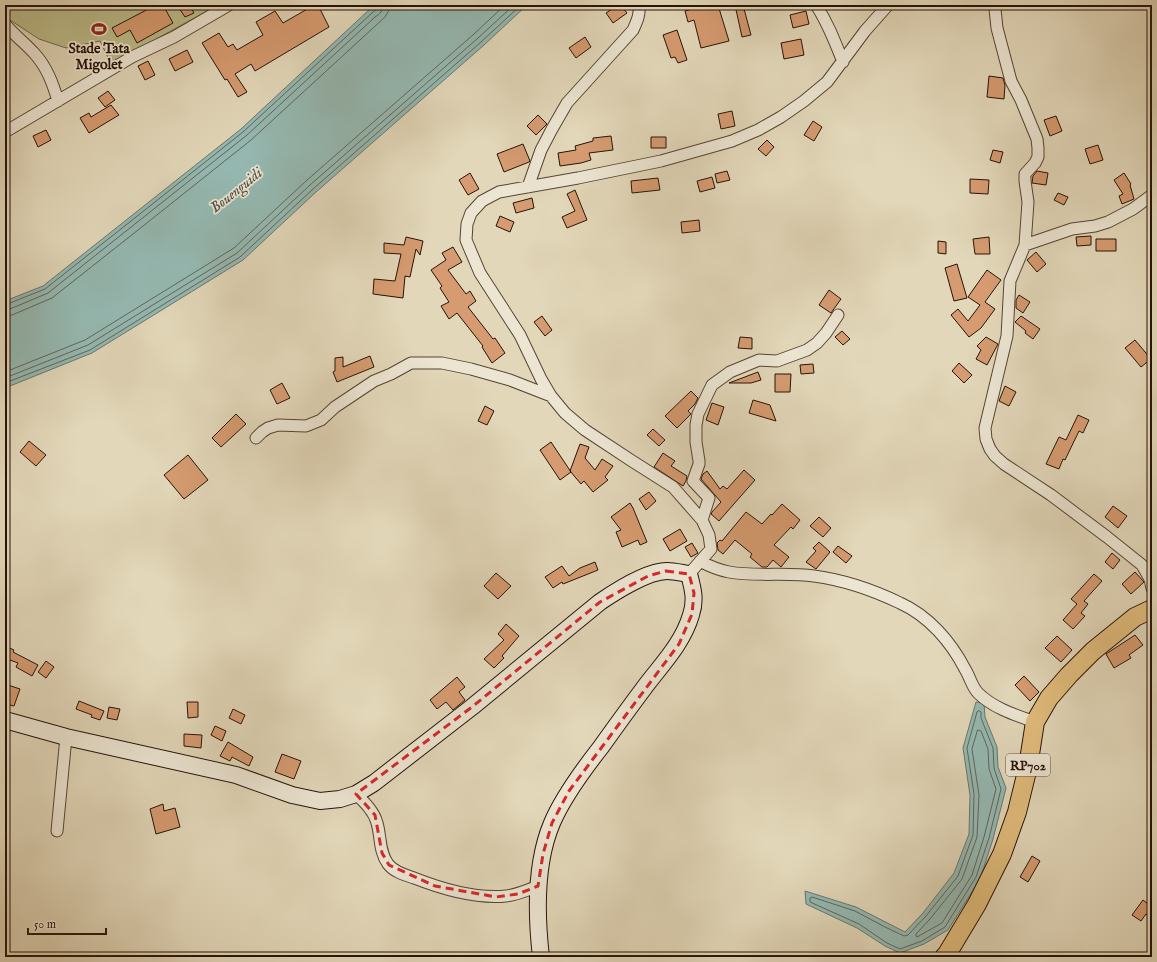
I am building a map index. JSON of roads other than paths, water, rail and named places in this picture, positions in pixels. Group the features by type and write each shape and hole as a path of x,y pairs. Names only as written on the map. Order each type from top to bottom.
{"main road":[{"path":"5,720 66,737 236,775 292,795 320,801 340,799 356,794 374,783 472,707 600,602 622,588 648,576 666,571 689,574 694,593 692,614 679,644 586,766 569,791 552,823 542,854 538,886 538,927 541,957"},
{"name":"RP702","path":"944,957 977,904 1002,854 1017,812 1028,767 1034,722 1050,698 1069,675 1093,651 1135,617 1152,609"}],"street":[{"path":"5,132 132,57 174,36 229,5"},
{"path":"528,187 541,150 567,103 633,30 640,14 639,5"},
{"path":"816,5 828,25 843,62"},
{"path":"689,574 712,549 709,535 702,520 673,487 585,430 565,413 551,396 520,335 480,273 466,240 467,224 471,213 482,201 500,192 661,161 732,141 758,130 804,102 827,82 865,31 888,5"},
{"path":"994,5 996,8 997,28 1011,81 1021,100 1037,139 1038,157 1026,174 1025,181 1028,202 1025,245 1010,281 1007,336 985,428 988,444 995,456 1004,464 1051,495 1142,565 1150,579 1152,588"},
{"path":"5,24 36,55 53,82 58,101"},
{"path":"1025,245 1072,229 1095,226 1108,222 1133,209 1152,195"},
{"path":"702,520 709,498 693,481 699,464 696,442 696,425 699,410 712,385 730,372 759,360 777,361 807,350 817,343 826,333 838,315"},
{"path":"256,438 268,428 278,425 306,426 321,420 335,407 374,381 392,374 411,363 442,364 471,369 510,380 551,396"},
{"path":"700,561 713,568 728,572 813,576 826,578 852,584 902,603 921,615 942,636 965,670 971,683 984,699 1015,715 1034,722"},
{"path":"57,831 66,737"},
{"path":"356,794 375,815 379,830 382,853 389,865 397,871 435,886 468,894 496,897 518,894 538,886"}],"water":[{"name":"Bouenguidi","path":"377,5 527,5 484,45 316,192 243,260 92,353 5,388 5,301 43,286 241,129 370,9"},
{"path":"976,702 984,703 985,717 997,747 998,767 1006,788 993,839 980,879 948,930 924,944 900,953 885,946 857,928 806,904 805,891 856,907 905,932 923,913 954,873 969,834 970,795 963,748"}],"place":[{"name":"Stade Tata Migolet","path":"99,29"}]}
